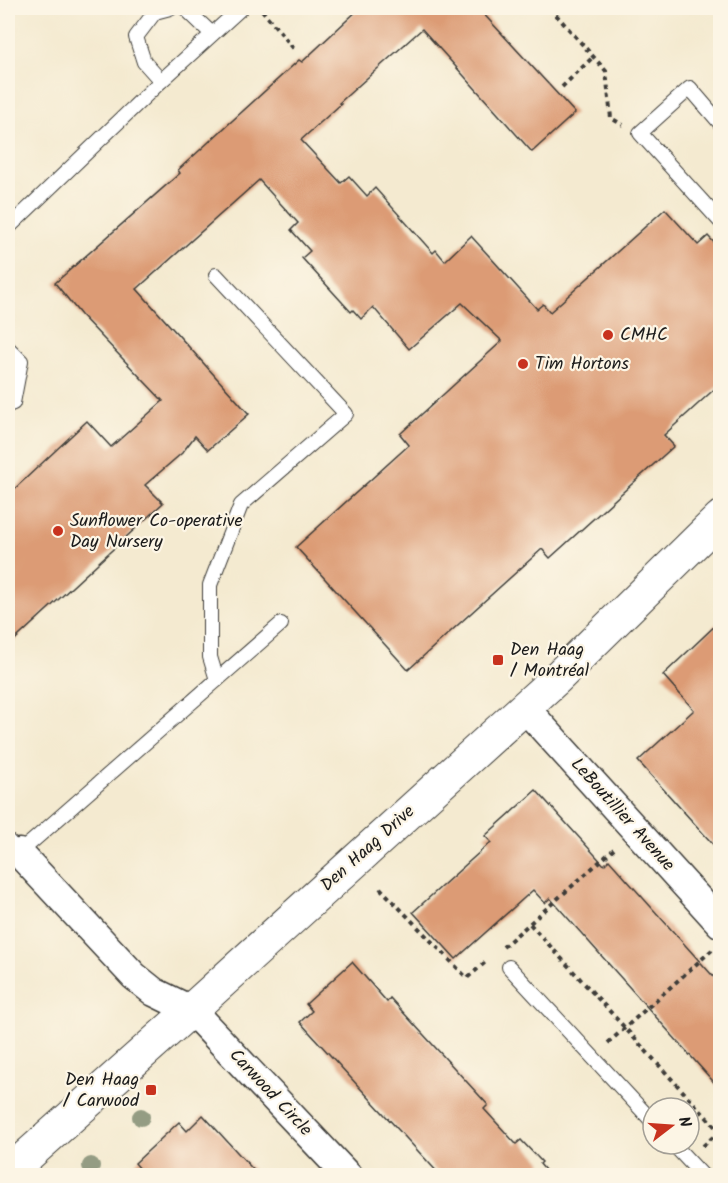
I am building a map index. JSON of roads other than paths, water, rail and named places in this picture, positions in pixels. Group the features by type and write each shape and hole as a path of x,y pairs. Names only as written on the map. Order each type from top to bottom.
{"street":[{"name":"Den Haag Drive","path":"8,1173 557,678 720,518"},
{"name":"LeBoutillier Avenue","path":"524,707 719,934"},
{"path":"14,847 134,976 154,992 191,1010"},
{"name":"Carwood Circle","path":"191,1010 348,1176"}],"lane":[{"path":"161,81 144,62 136,37 155,12 170,8"},
{"path":"185,8 212,34"},
{"path":"8,228 161,81 241,8"},
{"path":"720,123 690,88 640,133 720,221"},
{"path":"216,274 346,414 241,505 210,585 210,657 217,680"},
{"path":"8,348 21,361 13,403 8,405"},
{"path":"14,847 217,680 281,624"},
{"path":"509,967 641,1109"},
{"path":"684,1156 703,1176"}],"place":[{"name":"CMHC","path":"608,335"},
{"name":"Tim Hortons","path":"523,364"},
{"name":"Sunflower Co-operative Day Nursery","path":"58,531"},
{"name":"Den Haag / Montréal","path":"498,660"},
{"name":"Den Haag / Carwood","path":"151,1090"}]}
